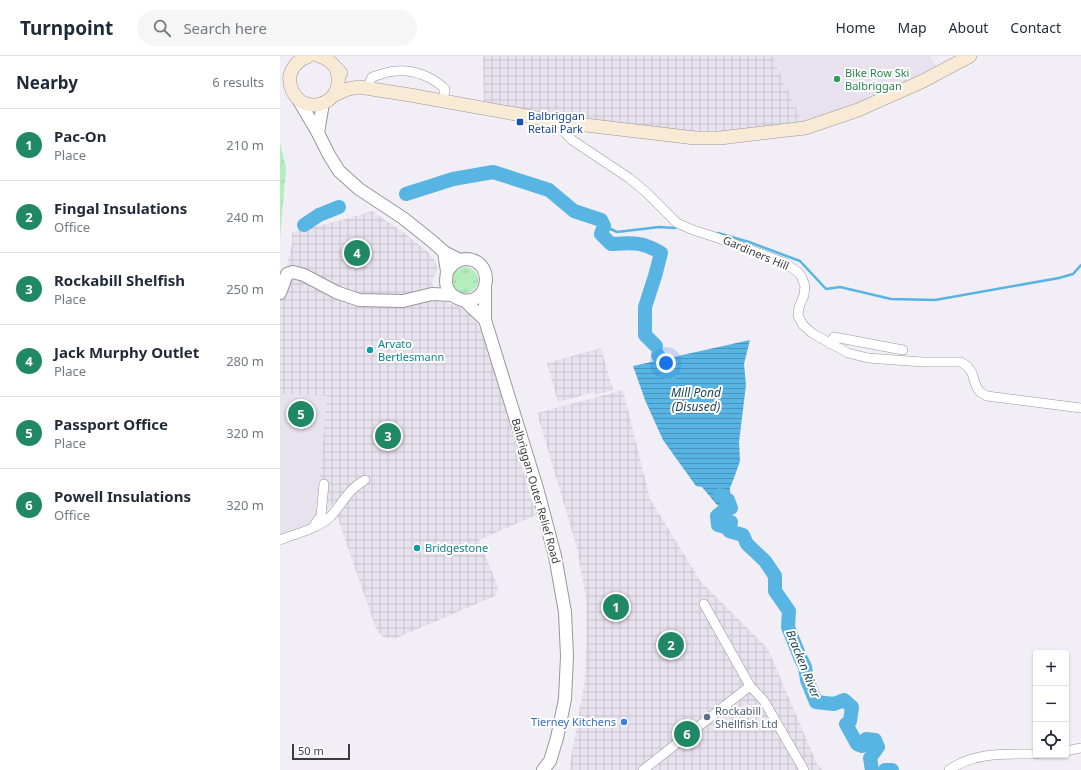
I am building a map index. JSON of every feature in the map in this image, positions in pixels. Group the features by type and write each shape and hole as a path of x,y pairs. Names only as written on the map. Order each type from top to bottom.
{"main road":[{"path":"280,83 296,96 310,104 329,99 348,88 363,88 560,122 695,138 720,138 805,128 858,110 923,81 970,56"},
{"path":"296,96 290,86 290,78 286,70 305,57"},
{"path":"323,57 332,62 343,75 363,88"},
{"path":"329,99 337,89 339,82 336,68"}],"street":[{"path":"363,88 372,76 396,71 408,71 425,76 440,84 445,90 443,101"},
{"path":"296,96 318,133 328,155 339,171 358,189 402,218 444,252 460,260"},
{"path":"318,133 329,99"},
{"name":"Gardiners Hill","path":"560,122 563,131 572,140 629,178 652,197 680,224 779,261 799,273 805,286 798,316 803,325 812,333 830,344 848,352 868,358 923,362 961,362 968,367 972,373 976,386 980,392 987,396 1081,408"},
{"path":"432,294 446,275 450,267 460,260 466,259 478,263 486,274 487,280 485,287 478,297 472,300 458,299 452,295 448,290 446,275 444,252"},
{"path":"280,293 287,274 293,272 304,275 336,292 358,300 403,301 432,294 452,295"},
{"name":"Balbriggan Outer Relief Road","path":"485,287 485,320 537,488 556,556 565,612 567,656 565,699 557,738 548,767"},
{"name":"Balbriggan Outer Relief Road","path":"465,300 485,320"},
{"path":"830,344 834,337 903,350"},
{"path":"280,540 311,528 330,516 348,492 365,480"},
{"path":"311,528 321,516 324,484"},
{"path":"704,604 750,686 764,701 804,770"},
{"path":"643,770 750,686"},
{"path":"1069,750 1081,748"},
{"path":"949,770 970,758 1001,754 1033,754"}],"shaded area":[{"path":"483,56 772,56 805,128 720,138 484,108"},
{"path":"772,56 930,56 940,72 805,128"},
{"path":"372,211 428,252 435,261 437,268 432,282 438,302 445,302 455,305 466,311 474,319 482,333 536,515 479,540 498,587 495,596 394,639 383,637 376,629 333,504 312,521 317,510 327,396 280,394 280,297 292,243 292,232"},
{"path":"601,348 613,390 596,395 595,392 558,402 547,363"},
{"path":"623,390 650,499 701,582 768,649 817,764 823,770 569,770 585,680 586,598 577,548 537,413"},
{"path":"280,394 327,396 317,510 312,521 306,526 280,535"}],"green space":[{"path":"280,142 286,168 280,239"},
{"path":"465,267 474,271 478,280 474,289 465,293 456,289 452,280 456,271"}],"water":[{"name":"Mill Pond (Disused)","path":"750,340 744,364 746,385 739,442 740,461 730,488 731,508 717,505 702,487 696,486 663,440 645,400 633,366"}],"waterway":[{"name":"Bracken River","path":"406,194 453,179 493,172 549,190 574,211 601,220 604,226 601,234 611,244 631,243 648,246 661,253 645,307 645,335 656,346"},
{"name":"Bracken River","path":"304,225 319,215 339,207"},
{"path":"604,226 617,232 659,227 675,228 678,226"},
{"path":"718,233 749,242 800,261 826,289 840,287 891,299 935,300 1059,278 1073,274 1081,265"},
{"name":"Bracken River","path":"658,355 670,375"},
{"name":"Bracken River","path":"720,495 728,500 731,508 723,511 717,516 718,525 725,527 731,522 729,531 743,535 747,544 765,561 775,576 775,591 789,611 788,627 805,667 807,680 816,702 834,704 844,700 852,707 850,721 846,724 857,744 862,746 866,739 875,740 878,747 870,758 872,770"},
{"name":"Bracken River","path":"885,770 892,770"}],"place":[{"name":"Bike Row Ski Balbriggan","path":"837,79"},
{"name":"Balbriggan Retail Park","path":"520,122"},
{"name":"Jack Murphy Outlet","path":"357,253"},
{"name":"Arvato Bertlesmann","path":"370,350"},
{"name":"Passport Office","path":"301,414"},
{"name":"Rockabill Shelfish","path":"388,436"},
{"name":"Bridgestone","path":"417,548"},
{"name":"Pac-On","path":"616,607"},
{"name":"Fingal Insulations","path":"671,645"},
{"name":"Rockabill Shellfish Ltd","path":"707,717"},
{"name":"Tierney Kitchens","path":"624,722"},
{"name":"Powell Insulations","path":"687,734"}]}
